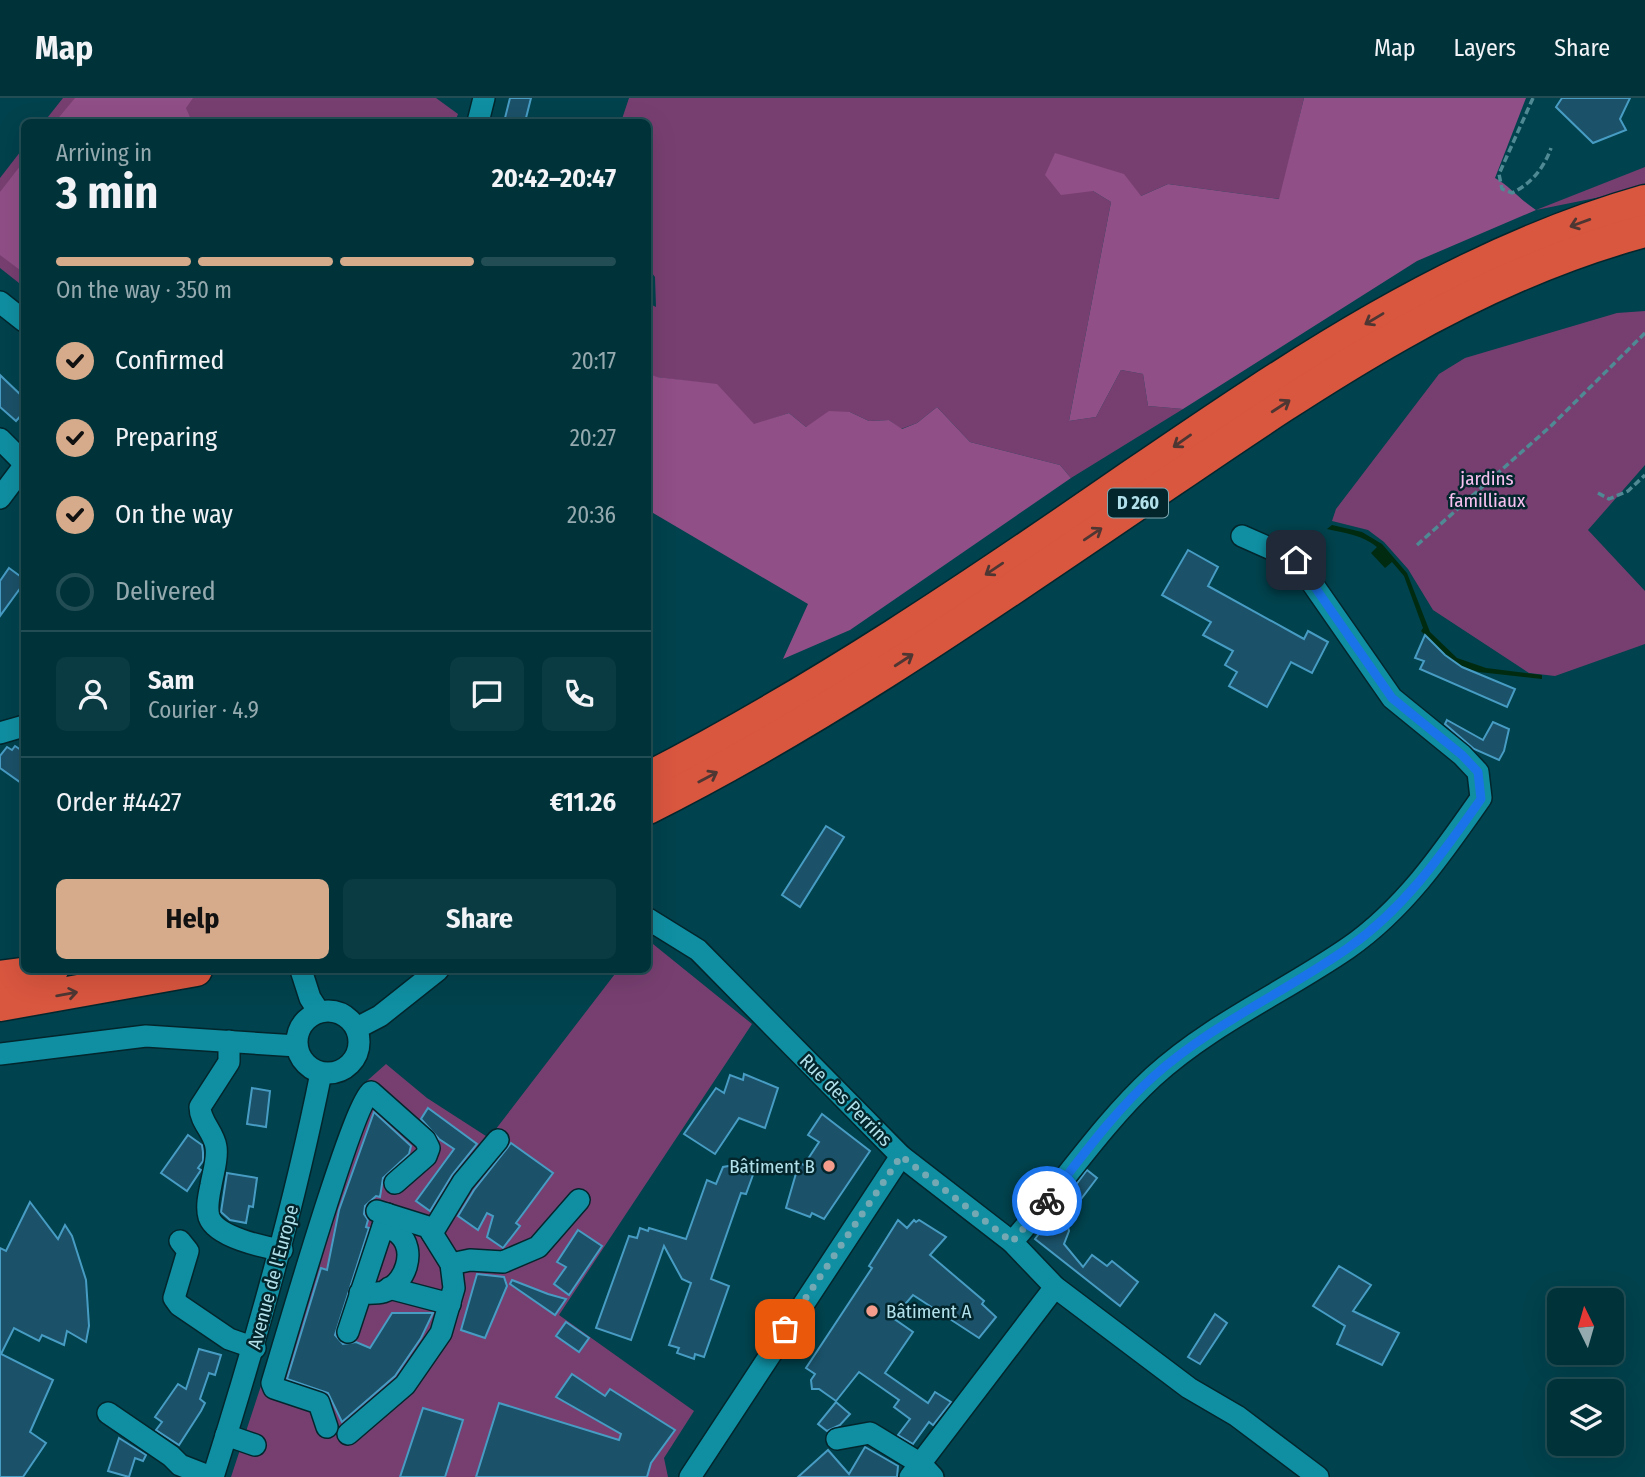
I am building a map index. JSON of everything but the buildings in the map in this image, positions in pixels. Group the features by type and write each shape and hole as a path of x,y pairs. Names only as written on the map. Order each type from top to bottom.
{"highway":[{"name":"D 260","path":"651,776 720,741 810,689 1232,407 1386,312 1489,260 1581,222 1645,201"},
{"name":"D 260","path":"651,806 704,779 840,701 1279,408 1399,334 1504,282 1574,253 1645,231"},
{"path":"0,977 30,973"},
{"path":"0,1005 179,973"}],"street":[{"path":"479,119 484,98"},
{"path":"0,302 21,319"},
{"path":"0,439 21,462"},
{"path":"0,498 21,469"},
{"path":"1012,1242 1115,1116 1154,1076 1199,1040 1349,948 1422,881 1481,799 1478,772 1462,755 1392,698 1296,560 1242,536"},
{"path":"0,733 21,727"},
{"name":"Rue des Perrins","path":"651,920 698,950 901,1156 1012,1242 1055,1287 1189,1388 1237,1416 1318,1477"},
{"path":"357,1028 380,1016 434,973"},
{"path":"304,979 319,1012"},
{"path":"319,1012 337,1012 345,1015 357,1028 360,1038 356,1058 341,1071 321,1073 304,1063 297,1046 297,1037 304,1021 319,1012"},
{"path":"0,1054 146,1036 297,1046"},
{"path":"229,1041 229,1062 200,1107 200,1115 214,1137 217,1149 208,1206 210,1219 215,1227 253,1245 282,1250"},
{"name":"Avenue de l'Europe","path":"212,1477 255,1348 282,1250 321,1073"},
{"path":"327,1427 319,1403 274,1388 272,1382 337,1176 362,1104 371,1092 425,1140 429,1148 426,1156 395,1183"},
{"path":"432,1233 464,1182 498,1140"},
{"path":"690,1477 901,1156"},
{"path":"451,1264 470,1260 503,1262 538,1247 579,1200"},
{"path":"348,1434 405,1385 442,1333 454,1288 451,1264 428,1227 383,1218"},
{"path":"360,1293 383,1292 406,1270 408,1256 404,1240 383,1218"},
{"path":"348,1332 383,1218"},
{"path":"180,1241 188,1251 174,1298 179,1305 229,1339 255,1348"},
{"path":"837,1439 870,1433 921,1473 1055,1287"},
{"path":"388,1288 450,1304"},
{"path":"108,1413 180,1465 212,1477"},
{"path":"226,1435 255,1445"}],"path":[{"path":"1534,98 1499,174 1502,189 1512,192 1522,188 1547,160 1551,148"},
{"path":"1417,544 1552,425 1645,333"},
{"path":"1598,493 1609,499 1628,491 1645,475"}],"green space":[{"path":"63,98 436,98 458,114 456,119 46,119"},
{"path":"629,98 1304,98 1280,199 1168,184 1141,196 1093,191 1111,202 1069,421 1096,417 1121,370 1143,374 1148,406 1183,409 1071,478 1060,465 970,442 937,407 917,423 901,429 889,420 869,421 850,412 806,427 789,413 754,425 717,385 651,374 651,304 656,307 655,277 651,272 651,119 622,119"},
{"path":"21,151 21,285 0,268 0,178"},
{"path":"1645,167 1645,188 1536,210"},
{"name":"jardins familliaux","path":"1645,311 1645,465 1588,530 1645,591 1645,644 1555,676 1529,673 1433,610 1408,569 1384,542 1368,530 1332,521 1336,509 1439,374 1465,358 1617,313"},
{"path":"651,942 752,1024 559,1315 694,1411 664,1458 668,1477 231,1477 359,1088 386,1064 427,1098 489,1138 616,973 651,973"}],"shaded area":[{"path":"75,98 193,98 186,108 191,119 58,119"},
{"path":"1304,98 1526,98 1495,178 1536,210 1417,261 1183,409 1148,406 1143,374 1121,370 1096,417 1069,421 1111,202 1093,191 1061,195 1045,175 1055,153 1124,174 1141,196 1168,184 1279,199"},
{"path":"21,165 21,271 0,255 0,192"},
{"path":"651,374 717,384 754,424 789,413 806,427 829,411 850,412 869,421 889,420 902,429 917,423 937,407 970,442 1060,465 1071,478 850,630 783,659 808,604 651,512"},
{"path":"1332,525 1362,532 1382,544 1407,573 1430,632 1457,658 1486,668 1542,675 1542,679 1479,672 1462,667 1445,655 1421,631 1423,628 1404,576 1392,562 1385,568 1371,553 1377,547 1360,537 1327,529"}],"way so far":[{"path":"785,1329 901,1156 1012,1242 1047,1201"}],"place":[{"name":"Bâtiment B","path":"829,1166"},
{"name":"Bâtiment A","path":"872,1311"}],"route":[{"path":"1047,1201 1115,1116 1154,1076 1199,1040 1349,948 1382,920 1422,881 1481,799 1478,772 1462,755 1392,698 1296,560"}]}
